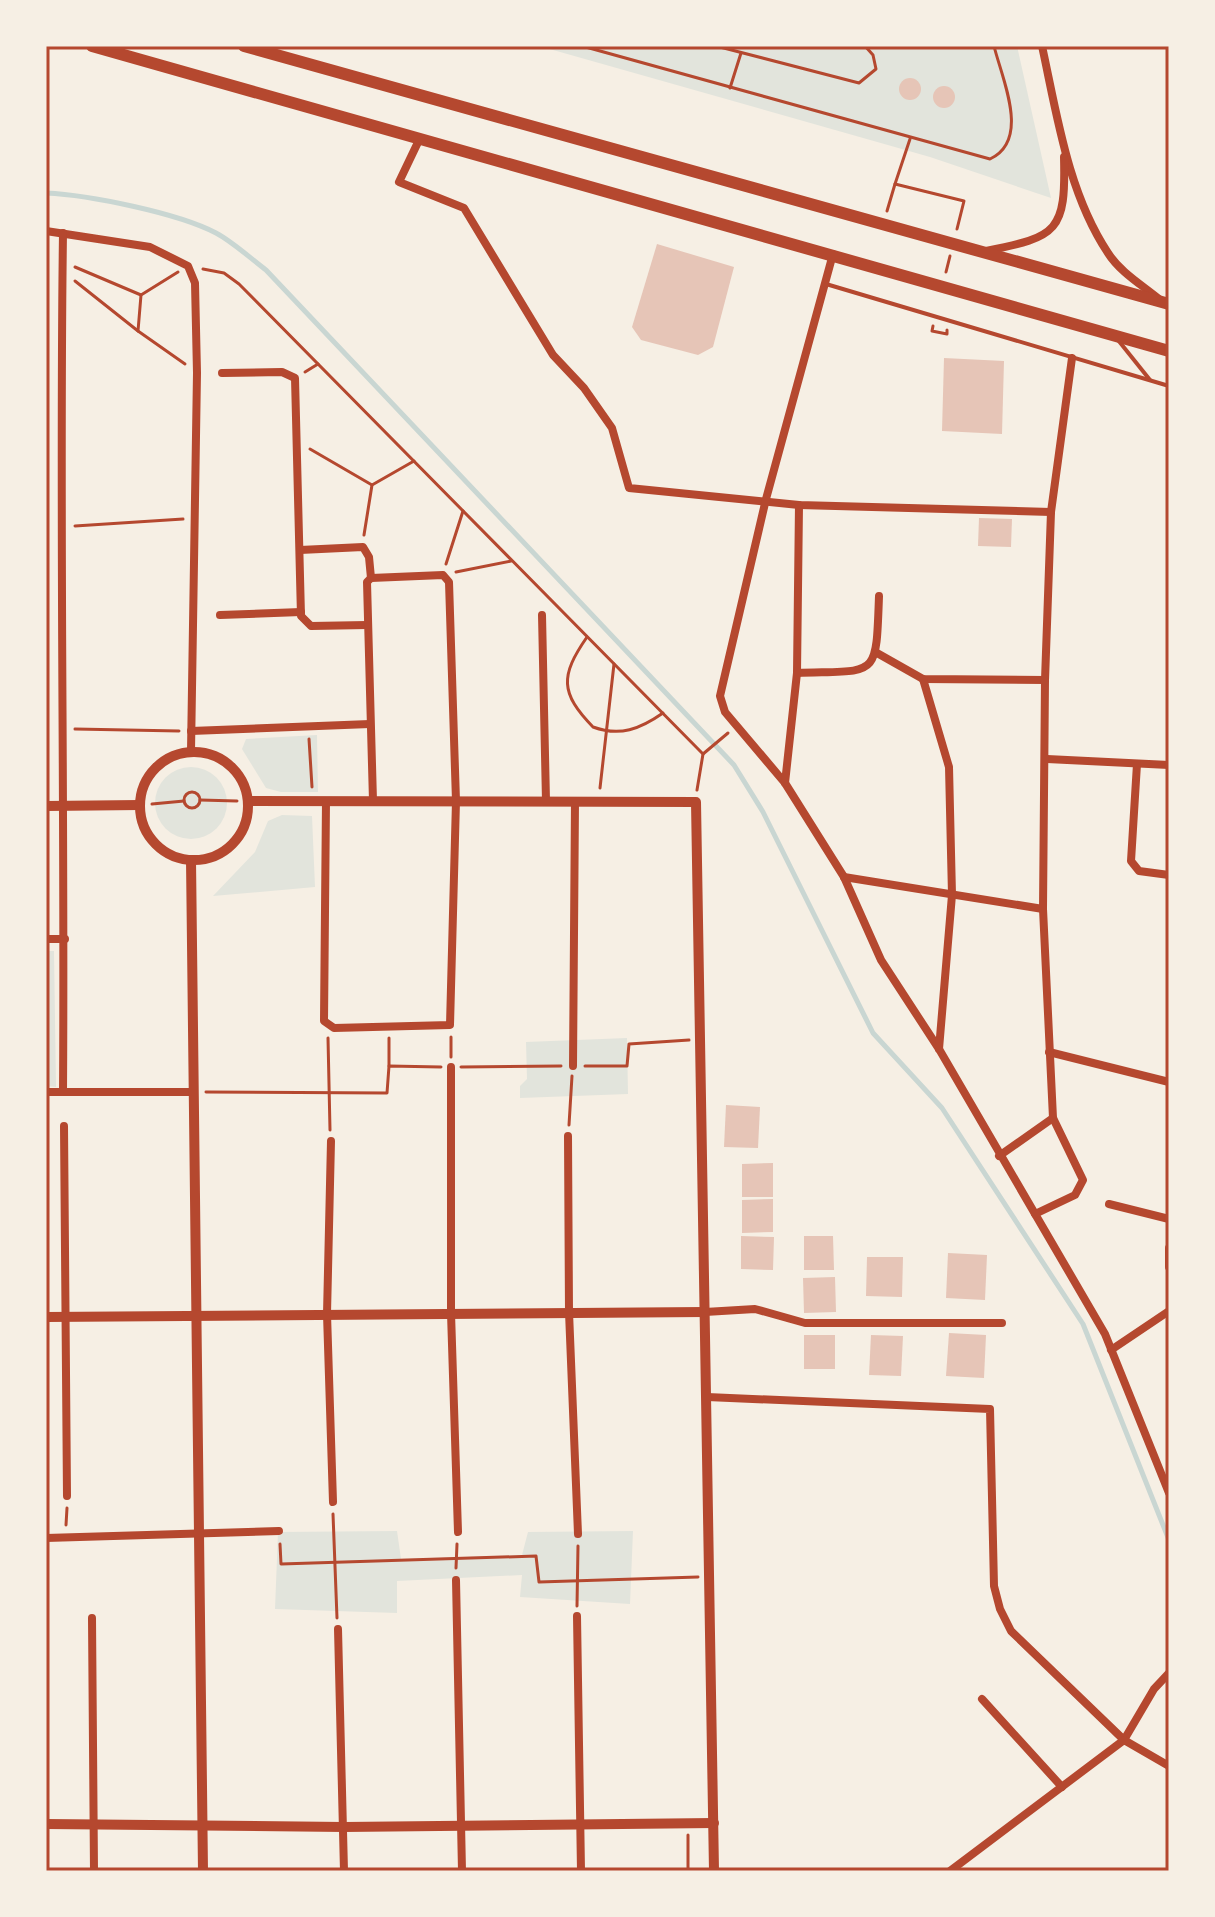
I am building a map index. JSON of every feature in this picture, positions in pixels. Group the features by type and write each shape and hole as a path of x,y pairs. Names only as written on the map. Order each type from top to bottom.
{"main road":[{"path":"92,46 1169,351"},
{"path":"244,46 1167,304"}],"street":[{"path":"1042,46 1063,144 1081,199 1109,255 1167,304"},
{"path":"420,138 399,182 464,208 553,355 584,388 612,428 629,488 766,499 799,505 1051,512"},
{"path":"983,252 1039,239 1059,221 1065,203 1063,144"},
{"path":"46,231 150,247 188,266 195,283 197,373 191,751"},
{"path":"63,233 59,527 65,806 63,1092"},
{"path":"833,254 766,499 720,696 725,712 785,783 844,877 881,960 939,1049 1035,1214 1111,1350 1166,1478 1169,1493"},
{"path":"1035,1214 1075,1195 1083,1180 1053,1118 1043,909 1047,759 1045,680 1051,512 1072,358"},
{"path":"222,373 282,372 295,378 303,620 311,626 367,625"},
{"path":"785,783 797,673 799,505"},
{"path":"46,527 59,527"},
{"path":"300,550 363,547 369,557 367,625 373,801"},
{"path":"326,801 324,1021 328,1026 450,1025 456,801 449,582 443,575 369,582"},
{"path":"797,673 863,670 877,653 879,596"},
{"path":"220,615 301,612"},
{"path":"542,615 546,801"},
{"path":"877,653 923,679 1045,680"},
{"path":"923,679 949,767 952,895 939,1049"},
{"path":"191,731 370,724"},
{"path":"191,751 222,758 244,784 248,801 247,819 239,836 226,849 210,858 191,860 173,856 157,847 146,833 140,805 146,779 157,765 171,756 191,751"},
{"path":"1047,759 1169,765"},
{"path":"1137,764 1131,861 1139,871 1169,875"},
{"path":"248,801 696,802 714,1871"},
{"path":"573,1066 575,801"},
{"path":"46,806 140,805"},
{"path":"191,860 203,1871"},
{"path":"844,877 1043,909"},
{"path":"46,939 65,939"},
{"path":"1049,1052 1169,1082"},
{"path":"451,1067 451,1313 458,1532"},
{"path":"46,1092 194,1092"},
{"path":"999,1156 1053,1118"},
{"path":"64,1126 67,1496"},
{"path":"568,1136 569,1312 578,1534"},
{"path":"331,1141 327,1314 333,1502"},
{"path":"1109,1204 1169,1219"},
{"path":"1169,1248 1169,1267"},
{"path":"46,1317 705,1312 755,1309 805,1323 1002,1323"},
{"path":"1111,1350 1169,1311"},
{"path":"707,1397 990,1409 994,1586 1000,1609 1011,1631 1124,1740 1169,1766"},
{"path":"46,1538 279,1531"},
{"path":"456,1580 462,1871"},
{"path":"577,1616 581,1871"},
{"path":"92,1618 94,1871"},
{"path":"338,1629 344,1871"},
{"path":"950,1871 1124,1740 1154,1689 1169,1673"},
{"path":"982,1699 1062,1787"},
{"path":"46,1824 344,1827 714,1823"}],"lane":[{"path":"825,284 1169,386"},
{"path":"1114,335 1150,381"}],"path":[{"path":"582,46 980,159 990,159 1009,143 1012,120 994,46"},
{"path":"716,46 859,83 876,69 873,55 865,46"},
{"path":"730,88 741,53"},
{"path":"883,224 910,139"},
{"path":"895,184 964,201 957,230"},
{"path":"946,274 953,245"},
{"path":"141,295 188,266 224,273 239,284 703,754"},
{"path":"62,267 141,295"},
{"path":"62,267 138,331 197,373"},
{"path":"138,331 141,295"},
{"path":"935,317 932,331 947,334"},
{"path":"299,442 372,485"},
{"path":"372,485 414,461"},
{"path":"363,547 372,485"},
{"path":"463,511 443,575 512,561"},
{"path":"59,527 195,518"},
{"path":"587,637 573,659 565,680 571,700 583,717 593,727 607,732 639,728 663,713"},
{"path":"599,801 614,664"},
{"path":"696,802 703,754 737,726"},
{"path":"308,727 313,801"},
{"path":"63,729 191,731"},
{"path":"184,801 192,792 200,800 248,801"},
{"path":"140,805 184,801 193,808 200,800"},
{"path":"450,1025 451,1067"},
{"path":"328,1026 331,1141"},
{"path":"389,1027 389,1066"},
{"path":"568,1136 573,1066"},
{"path":"65,1537 67,1496"},
{"path":"333,1502 338,1629"},
{"path":"279,1531 281,1564 536,1556 539,1582 710,1577"},
{"path":"456,1580 458,1532"},
{"path":"577,1616 578,1534"},
{"path":"688,1823 688,1871"}],"shaded area":[{"path":"539,46 1017,46 1051,198 930,157"},
{"path":"317,735 318,792 281,792 266,788 242,749 246,739"},
{"path":"198,767 217,777 225,789 225,817 217,829 205,837 184,839 165,829 157,817 155,796 165,777 177,769"},
{"path":"282,815 312,816 315,887 213,896 255,852 268,821"},
{"path":"46,951 54,951 56,1087 46,1086"},
{"path":"627,1038 628,1094 520,1098 520,1086 527,1079 526,1042"},
{"path":"397,1531 401,1559 522,1555 528,1532 633,1531 630,1604 520,1597 522,1575 397,1581 397,1613 275,1609 278,1532"}],"building":[{"path":"910,78 918,81 921,89 918,97 910,100 902,97 899,89 902,81"},
{"path":"944,86 952,89 955,97 952,105 944,108 936,105 933,97 936,89"},
{"path":"657,244 734,267 713,347 698,355 641,340 632,327"},
{"path":"944,358 1004,361 1002,434 942,431"},
{"path":"979,518 1012,519 1011,547 978,546"},
{"path":"726,1105 760,1107 758,1148 724,1147"},
{"path":"773,1163 773,1197 742,1197 742,1164"},
{"path":"773,1199 773,1232 742,1233 742,1200"},
{"path":"741,1236 774,1237 773,1270 741,1269"},
{"path":"804,1236 833,1236 834,1270 804,1270"},
{"path":"948,1253 987,1255 985,1300 946,1298"},
{"path":"867,1257 903,1257 902,1297 866,1296"},
{"path":"835,1277 836,1312 804,1313 803,1278"},
{"path":"949,1333 986,1335 984,1378 946,1376"},
{"path":"804,1335 835,1335 835,1369 804,1369"},
{"path":"871,1335 903,1336 901,1376 869,1375"}],"waterway":[{"path":"46,193 133,206 200,226 229,241 266,270 734,765 763,812 873,1033 942,1108 1083,1324 1169,1540"}]}
